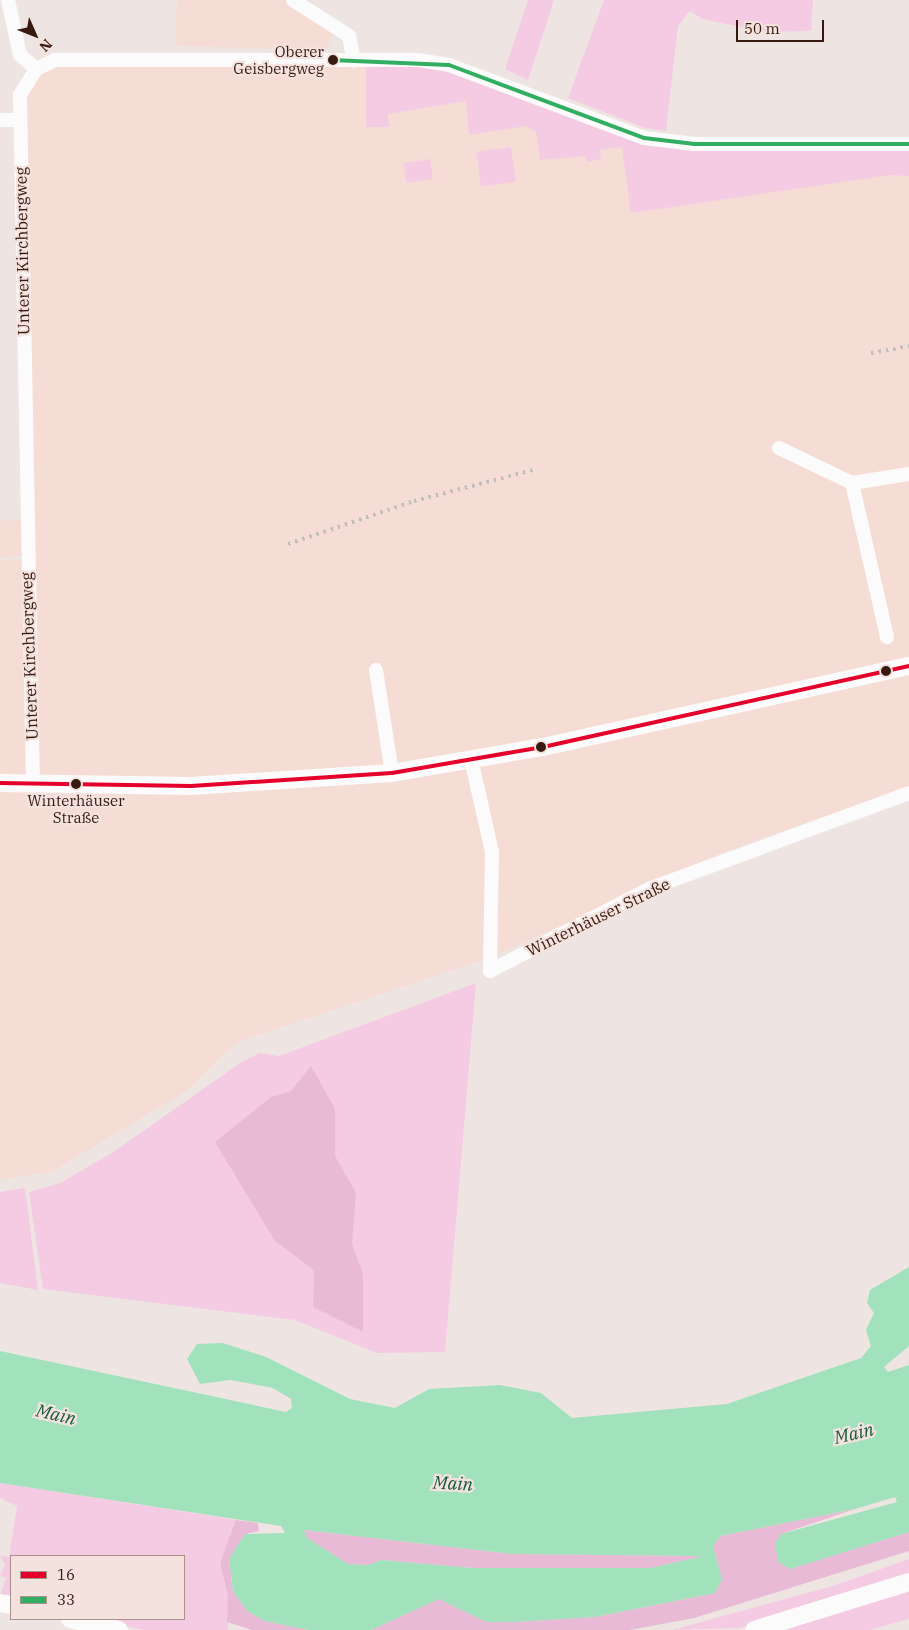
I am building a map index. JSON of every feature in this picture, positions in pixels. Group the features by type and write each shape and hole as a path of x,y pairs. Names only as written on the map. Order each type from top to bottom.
{"main road":[{"path":"0,783 33,786 191,786 392,773 471,759 909,666"},
{"path":"754,1630 909,1582"},
{"path":"74,1620 118,1630"}],"street":[{"path":"8,0 20,55 36,69 55,60 354,61 449,65 644,138 695,144 909,144"},
{"path":"292,0 350,36 354,61"},
{"name":"Unterer Kirchbergweg","path":"33,786 20,95 36,69"},
{"path":"0,120 20,120"},
{"path":"779,448 852,483 909,474"},
{"path":"852,483 887,637"},
{"path":"376,670 392,773"},
{"name":"Winterhäuser Straße","path":"471,759 492,852 490,971 651,888 909,793"}],"shaded area":[{"path":"177,0 308,0 334,33 326,50 175,46"},
{"path":"528,0 554,0 528,80 505,69"},
{"path":"604,0 813,0 811,31 766,32 702,19 690,11 678,26 666,131 645,128 568,98"},
{"path":"55,60 418,60 644,138 909,144 909,786 714,856 494,956 237,1042 186,1091 53,1171 0,1180 0,560 26,559 26,555 0,558 0,521 26,518 25,83"},
{"path":"418,60 644,138 909,144 909,176 891,175 631,213 622,147 600,150 601,159 587,162 586,156 540,160 536,132 526,126 469,135 466,101 388,114 389,127 366,127 366,61"},
{"path":"511,147 516,182 481,187 476,152"},
{"path":"430,159 433,179 406,183 403,163"},
{"path":"476,983 445,1352 377,1353 295,1320 43,1289 29,1192 60,1183 112,1153 243,1061 260,1053 279,1056"},
{"path":"311,1066 335,1109 335,1156 356,1193 352,1244 363,1274 363,1332 313,1307 314,1270 275,1241 215,1142 271,1097 291,1091"},
{"path":"25,1188 38,1290 0,1283 0,1192"},
{"path":"0,1483 237,1520 220,1563 228,1596 228,1630 144,1630 97,1620 185,1620 185,1555 10,1555 10,1597 0,1596 6,1578 0,1576 5,1565 0,1555 9,1557 17,1506 0,1498"},
{"path":"855,1509 781,1534 790,1569 909,1532 909,1551 694,1618 630,1630 371,1630 439,1599 486,1622 514,1622 595,1617 715,1593 722,1579 713,1547 720,1536"},
{"path":"236,1520 258,1523 259,1531 245,1534 229,1559 233,1591 247,1611 265,1621 308,1630 252,1630 227,1622 228,1596 220,1563"},
{"path":"304,1530 512,1554 703,1556 651,1568 472,1568 381,1560 368,1565 348,1564 307,1538"},
{"path":"909,1559 909,1575 740,1628 672,1630 836,1585"},
{"path":"909,1586 909,1619 870,1630 770,1630"}],"water":[{"name":"Main","path":"909,1267 909,1346 884,1367 888,1372 909,1365 909,1532 790,1569 778,1562 775,1543 781,1534 897,1502 895,1497 855,1509 720,1536 713,1547 722,1579 715,1593 595,1617 514,1622 486,1622 439,1599 371,1630 308,1630 265,1621 247,1611 233,1591 229,1559 245,1534 285,1533 281,1526 0,1483 0,1351 286,1412 292,1408 291,1399 273,1388 230,1380 200,1384 187,1359 197,1344 223,1343 266,1357 350,1399 395,1408 429,1389 500,1385 541,1393 572,1418 727,1404 861,1358 871,1346 866,1330 874,1313 867,1303 870,1290","holes":["304,1530 512,1554 703,1556 651,1568 472,1568 381,1560 368,1565 348,1564 307,1538"]}],"railway":[{"path":"871,353 909,346"},
{"path":"288,544 414,501 537,469"}],"transit line":[{"name":"33","path":"331,60 449,65 644,138 695,144 909,144"},
{"name":"16","path":"0,783 191,786 392,773 543,747 909,666"}],"place":[{"name":"Oberer Geisbergweg","path":"333,60"},
{"name":"Winterhäuser Straße","path":"76,784"}]}
